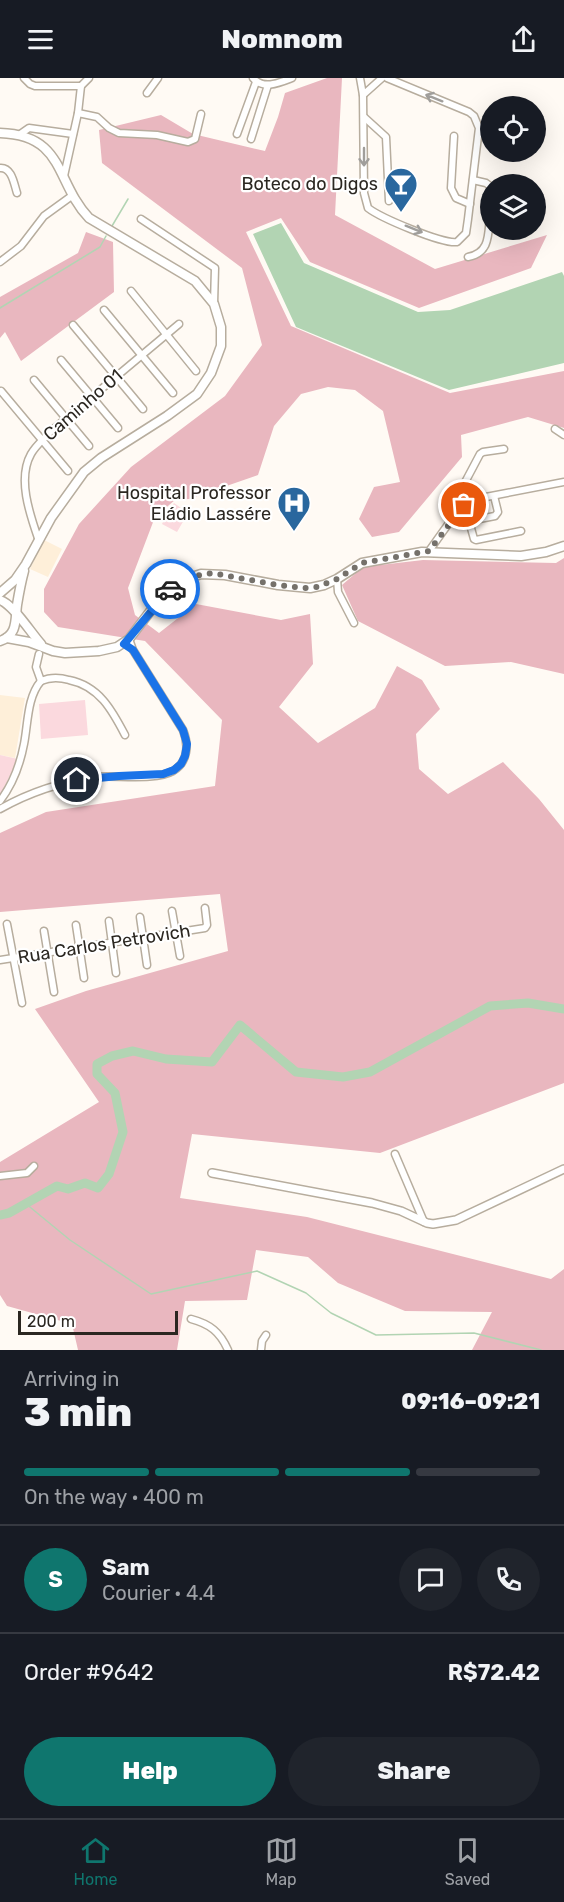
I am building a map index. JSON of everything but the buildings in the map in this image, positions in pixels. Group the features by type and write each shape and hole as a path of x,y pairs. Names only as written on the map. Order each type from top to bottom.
{"main road":[{"path":"0,133 30,138 44,147 56,160 84,214 94,223 188,275 207,293 214,304 221,327 222,346 211,373 201,389 190,400 92,464 51,518 15,580 0,593"},
{"path":"3,642 24,640 41,650 56,652 99,651 127,641 165,592 194,576 212,573 278,585 317,587 337,579 362,563 429,551 521,556 564,546"},
{"path":"3,642 16,627 19,593 26,564"},
{"path":"0,600 7,603 41,650"}],"street":[{"path":"24,78 35,86 62,81 81,86"},
{"path":"64,176 78,113 81,86 89,78"},
{"path":"147,93 158,78"},
{"path":"237,134 254,80 268,85 292,78"},
{"path":"360,78 363,95 366,203 371,210 445,242 452,243 462,239 466,233 479,128 474,116 470,112 387,78"},
{"path":"363,95 382,78"},
{"path":"251,139 268,85"},
{"path":"78,113 97,117 109,128 119,133 158,135 191,142 196,137 201,114"},
{"path":"364,117 387,137 389,201"},
{"path":"19,135 29,128 73,134"},
{"path":"454,136 451,188 456,198 470,204"},
{"path":"0,168 8,170 17,193"},
{"path":"473,180 480,182"},
{"path":"0,262 21,246 44,216 73,195"},
{"path":"141,219 215,268 214,304"},
{"path":"468,258 484,250 487,240"},
{"path":"131,291 196,371"},
{"path":"104,310 173,393"},
{"name":"Caminho 01","path":"39,542 25,477 26,466 31,454 42,440 179,324"},
{"path":"73,325 143,409"},
{"path":"61,360 118,428"},
{"path":"34,380 89,446"},
{"path":"1,391 68,471"},
{"path":"555,429 564,435"},
{"path":"471,501 462,488 480,454 504,449"},
{"path":"429,551 464,505 471,501 564,482"},
{"path":"469,521 497,515 494,496"},
{"path":"464,505 476,540 521,531"},
{"path":"337,579 338,592 354,622"},
{"path":"326,584 338,592"},
{"path":"0,809 29,795 64,783 97,777 163,774 174,770 181,764 187,744 183,730 127,641"},
{"path":"40,681 36,667 41,650"},
{"path":"0,801 17,769 24,746 33,691 40,681 62,678 86,685 102,698 125,735"},
{"name":"Rua Carlos Petrovich","path":"0,960 205,928 207,925 205,908"},
{"path":"172,911 180,956"},
{"path":"140,917 147,965"},
{"path":"109,921 116,973"},
{"path":"7,924 22,1003"},
{"path":"76,925 84,978"},
{"path":"44,931 54,992"},
{"path":"395,1154 424,1222"},
{"path":"0,1176 27,1173 34,1166"},
{"path":"212,1173 382,1205 424,1222 437,1224 456,1220 564,1169"},
{"path":"191,1319 214,1328 228,1350"},
{"path":"261,1350 262,1341 266,1335"}],"shaded area":[{"path":"327,78 342,78 335,215 435,269 531,240 545,240 531,268 419,308 310,262 281,218 246,232 291,326 450,393 564,371 564,428 528,417 461,435 462,457 399,532 372,537 359,519 374,487 400,482 383,411 355,390 328,387 301,394 274,426 258,475 189,499 175,500 155,517 128,588 135,615 159,633 196,604 281,620 310,614 313,664 279,707 318,743 375,708 397,666 422,680 440,709 416,734 419,769 448,794 503,762 539,799 564,830 564,1083 380,1153 192,1134 180,1198 307,1217 551,1279 564,1269 564,1350 472,1350 492,1312 405,1311 338,1283 308,1257 256,1250 247,1300 185,1301 177,1350 78,1350 72,1324 7,1306 0,1295 0,1162 99,1102 35,1009 86,991 228,951 220,894 0,912 0,833 46,812 215,786 222,720 145,641 58,627 44,612 44,589 79,524 131,467 225,396 262,345 242,268 102,163 99,130 161,115 193,134 265,151 285,93"},
{"path":"281,223 304,263 418,312 450,310 562,272 564,276 564,363 449,390 296,327 253,234"},
{"path":"86,232 113,242 114,292 21,361 5,332 0,338 0,297 78,253"},
{"path":"174,503 188,513 177,532 162,524 167,514 178,519 168,512"},
{"path":"44,540 62,549 48,577 30,569"},
{"path":"564,558 564,674 511,662 445,666 358,621 342,585 363,567 423,560 556,563"},
{"path":"0,695 25,698 15,758 0,755"},
{"path":"85,700 88,735 41,739 39,704"},
{"path":"0,755 18,759 0,796"}],"waterway":[{"path":"112,226 128,199"},
{"path":"0,308 100,247 106,236"},
{"path":"0,1215 9,1213 57,1186 68,1189 85,1183 98,1188 109,1174 123,1132 115,1093 97,1074 97,1064 112,1056 133,1051 166,1059 212,1062 240,1025 296,1072 343,1077 370,1072 490,1006 528,1003 564,1009"},
{"path":"25,1203 70,1240 151,1294 257,1271 306,1293 331,1313 376,1335 474,1333 541,1350"}],"way so far":[{"path":"170,589 194,576 212,573 293,587 310,588 324,585 362,563 429,551 464,505"}],"place":[{"name":"Boteco do Digos","path":"401,213"},
{"name":"Hospital Professor Eládio Lassére","path":"294,532"}],"route":[{"path":"77,780 163,774 174,770 185,756 186,736 181,725 133,650 124,644 165,592 170,589"}]}
